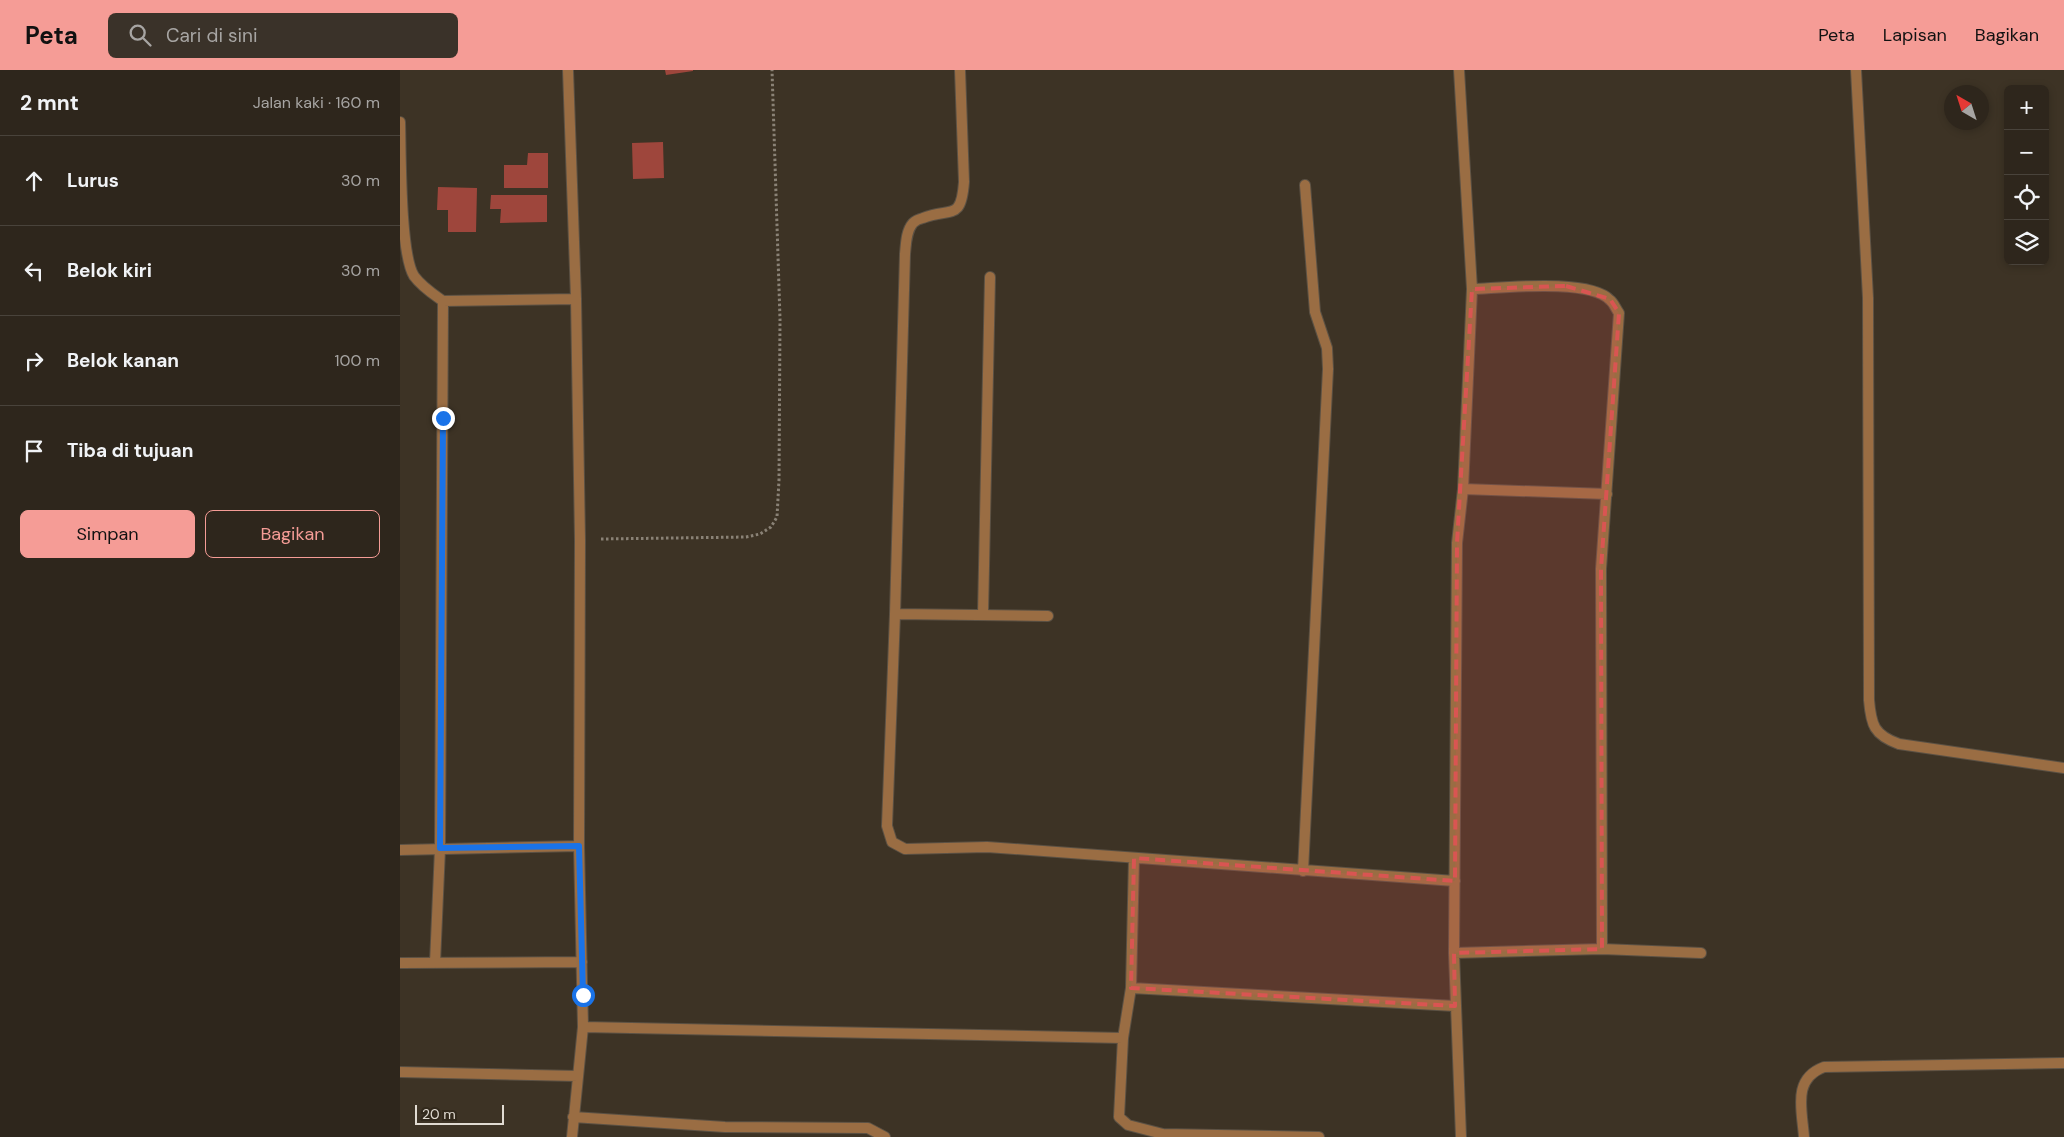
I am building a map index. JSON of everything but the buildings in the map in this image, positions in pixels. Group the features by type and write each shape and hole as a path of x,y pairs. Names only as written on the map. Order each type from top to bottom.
{"street":[{"path":"568,70 576,299 580,540 579,846 583,1027 572,1137"},
{"path":"960,70 963,196 959,206 953,212 928,216 915,221 910,228 906,242 896,614 887,826 892,842 904,849 986,847 1455,881"},
{"path":"1459,70 1472,289 1463,490 1457,543 1454,953 1461,1137"},
{"path":"1856,70 1868,298 1869,700 1871,718 1877,732 1886,739 1899,744 2064,768"},
{"path":"400,122 404,242 408,263 413,275 426,289 443,301 576,299"},
{"path":"1303,871 1328,369 1327,348 1315,312 1305,185"},
{"path":"983,615 990,278"},
{"path":"1472,289 1566,286 1595,292 1610,299 1619,313 1601,569 1602,949"},
{"path":"435,963 440,848 443,301"},
{"path":"1463,490 1607,494"},
{"path":"896,614 1048,616"},
{"path":"400,850 579,846"},
{"path":"1134,858 1131,988 1123,1038 1119,1117 1128,1125 1162,1136 1320,1137"},
{"path":"1454,953 1602,949 1702,953"},
{"path":"400,962 582,962"},
{"path":"1131,988 1455,1006"},
{"path":"583,1027 1123,1038"},
{"path":"1804,1137 1802,1088 1806,1078 1814,1071 1824,1067 2064,1063"},
{"path":"400,1072 578,1076"},
{"path":"574,1117 725,1132 868,1128 885,1137"}],"path":[{"path":"580,540 746,537 772,527 777,517 780,319 772,70"}],"highlighted area":[{"path":"1566,286 1610,299 1619,313 1601,569 1602,949 1454,953 1455,1006 1131,988 1134,858 1455,881 1457,543 1472,289"}],"route":[{"path":"443,418 440,848 579,846 583,995"}]}
